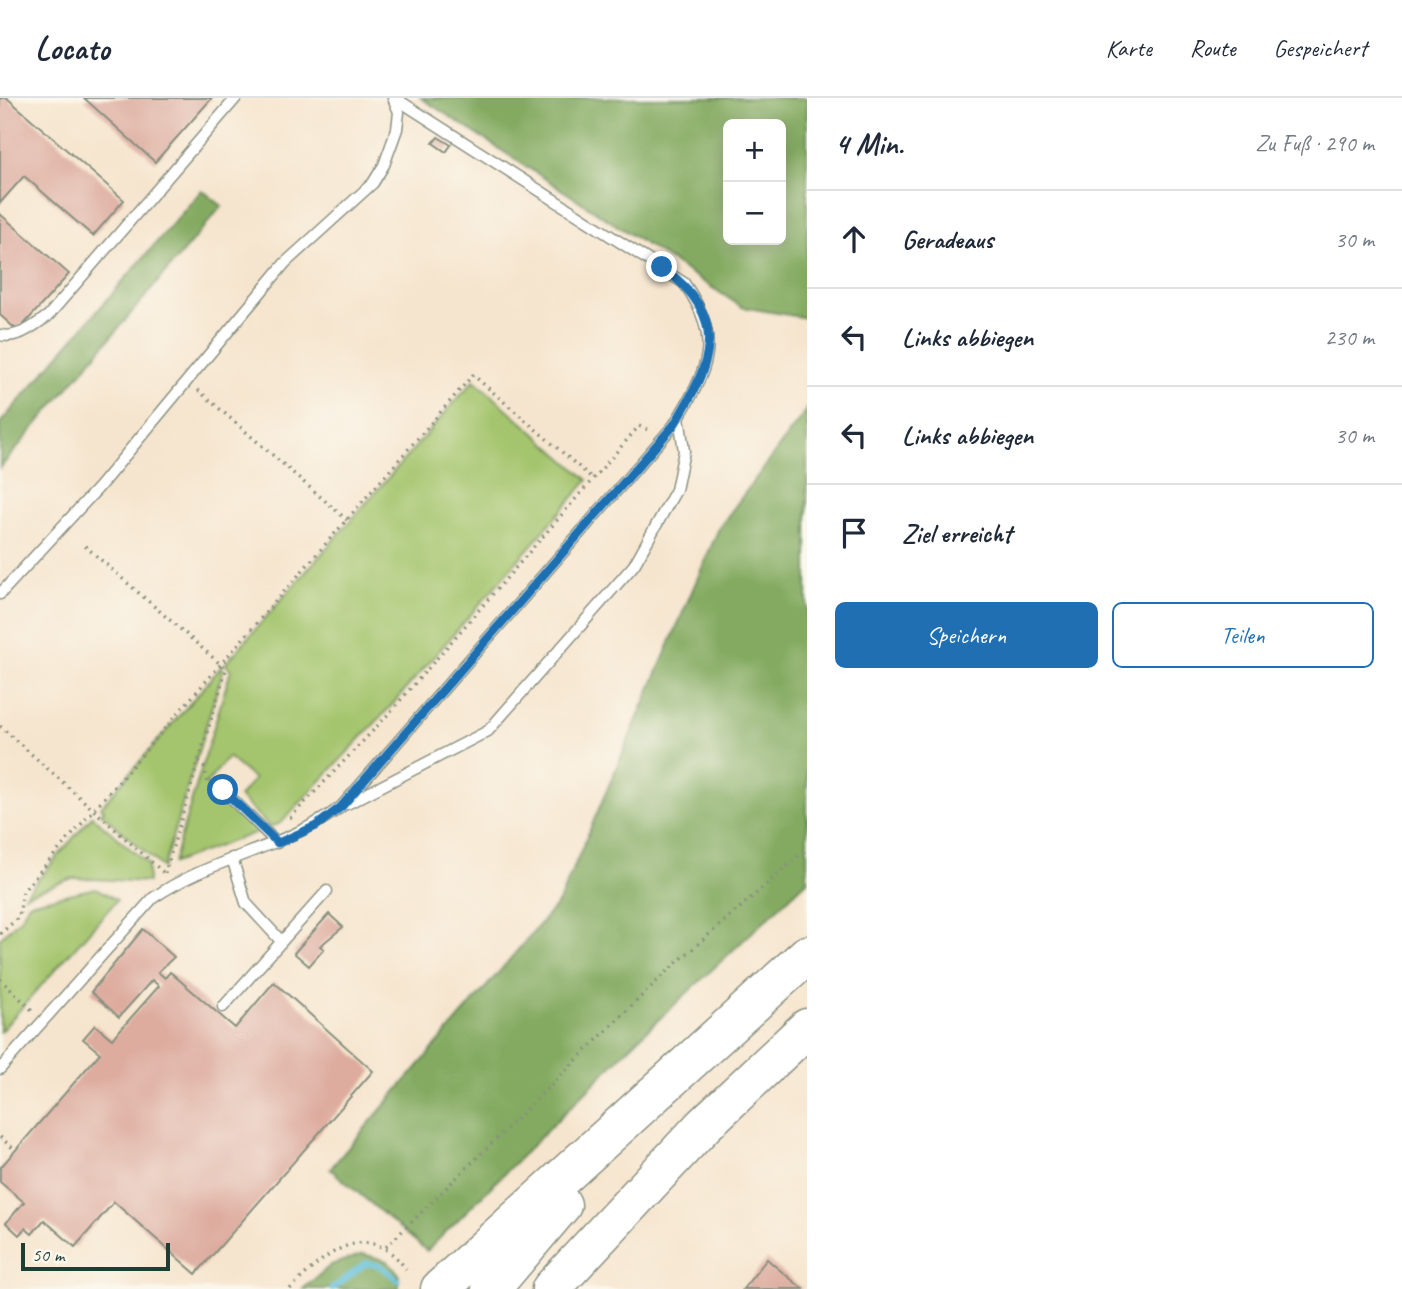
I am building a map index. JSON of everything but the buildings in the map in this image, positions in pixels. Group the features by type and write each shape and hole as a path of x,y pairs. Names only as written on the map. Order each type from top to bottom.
{"highway":[{"path":"440,1289 807,955"},
{"path":"553,1288 704,1125 807,1028"},
{"path":"491,1289 590,1172 709,1042"}],"lane":[{"path":"0,335 8,337 23,333 48,316 236,98"},
{"path":"0,594 99,487 285,263 373,183 384,165 397,129 399,112 394,98"},
{"path":"341,807 677,421 696,390 708,358 709,331 701,307 684,283 394,98"},
{"path":"0,1069 153,898 177,881 316,826 341,807 488,731 634,565 676,490 684,451 677,421"},
{"path":"228,785 223,790 278,843"},
{"path":"232,858 246,903 281,941"},
{"path":"223,1007 327,891"}],"path":[{"path":"0,934 19,917 23,891 473,375 593,479"},
{"path":"187,380 347,520"},
{"path":"267,832 283,825 332,776 639,426 651,432 663,417 677,421"},
{"path":"85,546 226,669 165,874"},
{"path":"0,726 165,874"},
{"path":"386,1247 666,972 807,849"},
{"path":"156,881 178,868"},
{"path":"0,979 43,1020"},
{"path":"0,1137 15,1150"},
{"path":"290,1289 318,1262 348,1245 370,1241 386,1247 406,1269"}],"green space":[{"path":"421,98 807,98 807,318 742,307"},
{"path":"202,190 222,206 0,468 0,423"},
{"path":"474,380 588,480 391,706 281,823 270,827 239,797 254,779 228,757 206,784 260,831 173,863 231,670 225,664"},
{"path":"807,409 807,881 640,1037 427,1251 330,1169 559,902 719,528"},
{"path":"221,667 223,670 163,868 101,813 104,810 101,807"},
{"path":"92,816 148,864 148,882 73,878 25,895"},
{"path":"96,888 117,900 0,1032 0,938 21,918 29,903"},
{"path":"363,1254 387,1261 399,1274 399,1289 303,1289 331,1265"}],"waterway":[{"path":"332,1289 366,1263 381,1266 398,1280"}],"route":[{"path":"223,790 278,843 316,826 341,807 674,425 696,390 708,358 709,331 701,307 684,283 662,267"}]}
